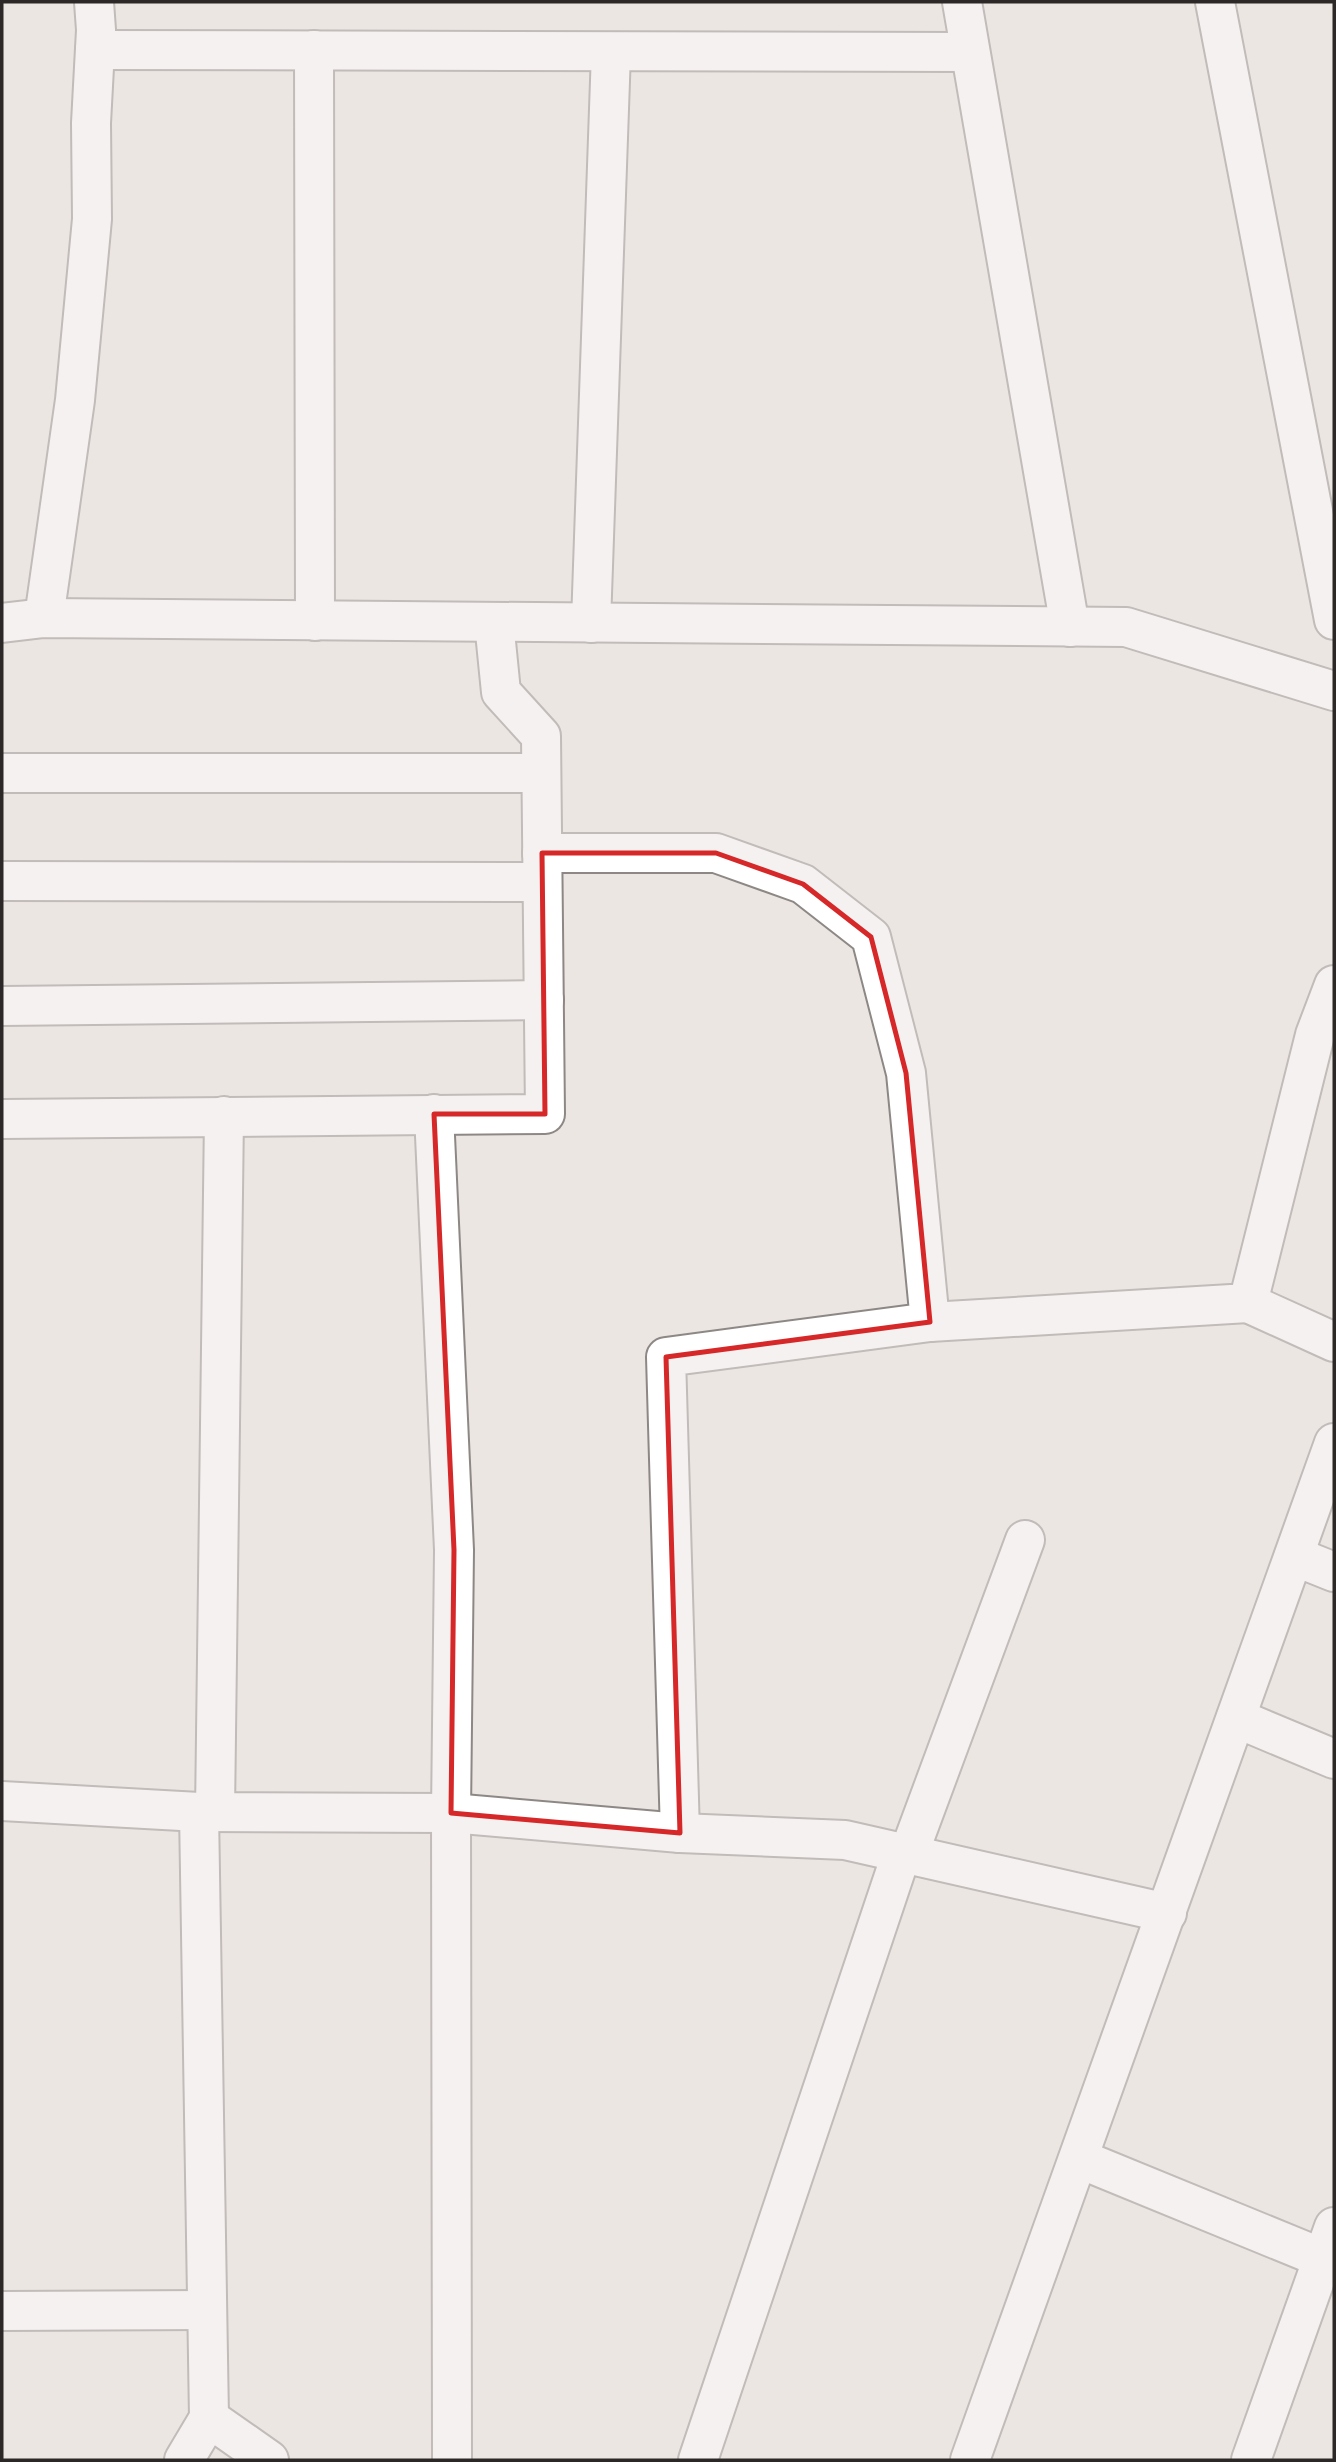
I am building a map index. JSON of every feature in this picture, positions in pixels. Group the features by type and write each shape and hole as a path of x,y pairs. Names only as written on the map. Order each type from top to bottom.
{"street":[{"path":"44,618 75,400 92,219 94,2"},
{"path":"962,2 1070,627"},
{"path":"1215,2 1334,620"},
{"path":"95,50 970,52"},
{"path":"314,50 315,621"},
{"path":"591,623 611,52"},
{"path":"2,623 44,618 1126,627 1334,691"},
{"path":"2,1119 545,1114 541,736 501,692 494,622"},
{"path":"2,773 541,773"},
{"path":"2,881 542,868 716,853 803,884 871,937 906,1073 930,1322"},
{"path":"1248,1303 1315,1035 1334,985"},
{"path":"2,1006 544,1000"},
{"path":"434,1114 454,1550 451,1813 452,2460"},
{"path":"184,2460 209,2418 207,1812 224,1116"},
{"path":"680,1833 666,1357 930,1322 1248,1303 1334,1342"},
{"path":"970,2460 1080,2159 1334,1443"},
{"path":"902,1852 909,1853 1025,1540"},
{"path":"1294,1556 1334,1572"},
{"path":"1236,1718 1334,1759"},
{"path":"2,1801 207,1812 451,1813 680,1833 845,1840 1167,1913"},
{"path":"698,2460 902,1852"},
{"path":"1080,2159 1330,2250 1251,2460"},
{"path":"2,2311 207,2310"},
{"path":"209,2418 270,2460"}],"highlighted area":[{"path":"542,853 716,853 803,884 871,937 906,1073 930,1322 666,1357 680,1833 451,1813 454,1550 434,1114 545,1114"}]}
